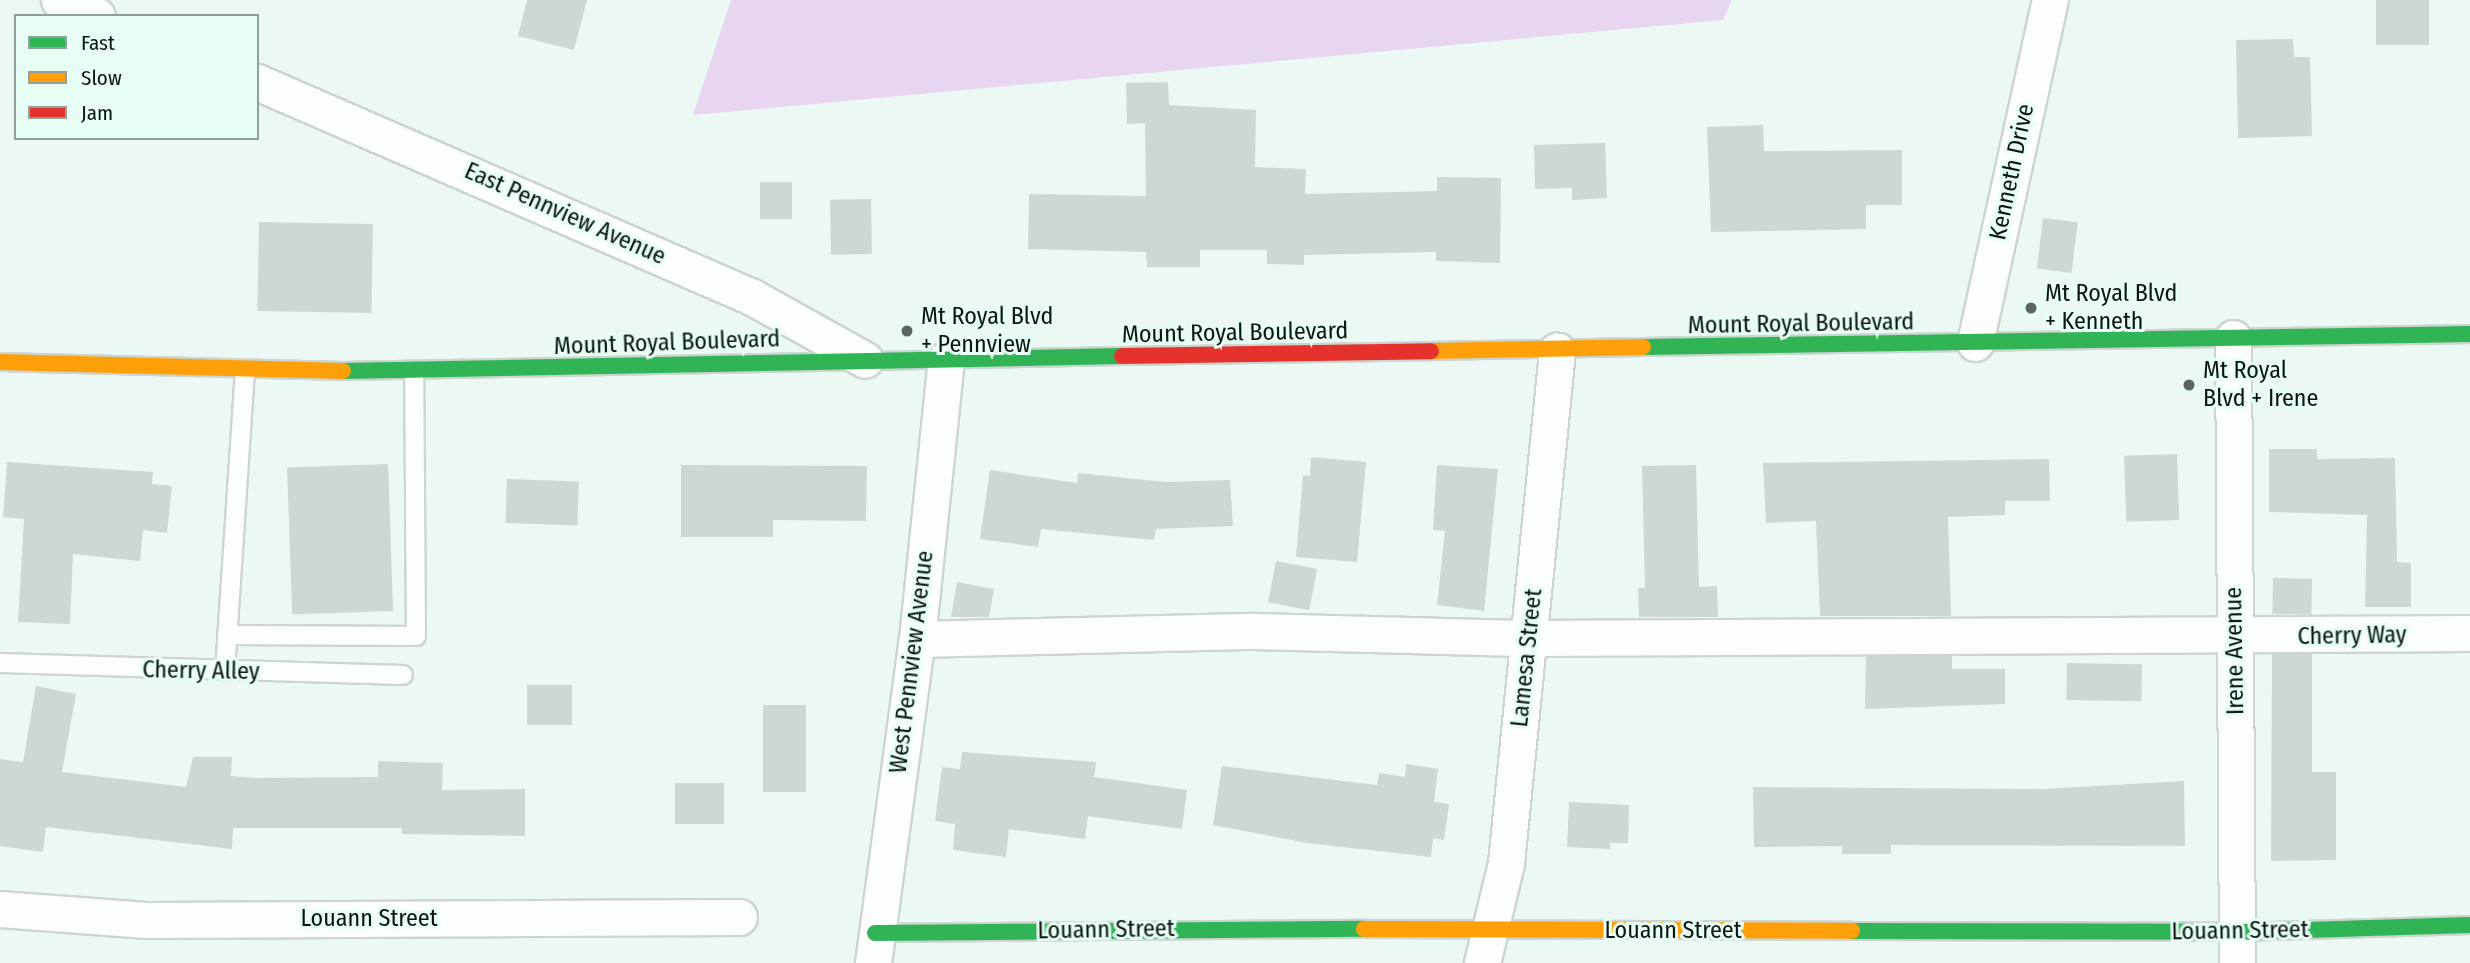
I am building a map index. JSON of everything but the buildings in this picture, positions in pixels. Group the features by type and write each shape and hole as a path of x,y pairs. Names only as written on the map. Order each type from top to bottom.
{"main road":[{"name":"Mount Royal Boulevard","path":"0,362 245,371 414,373 865,360 1558,351 2470,334"},
{"name":"Louann Street","path":"874,948 2238,948 2470,925"}],"street":[{"path":"59,0 92,14"},
{"name":"Kenneth Drive","path":"1975,343 2050,0"},
{"name":"East Pennview Avenue","path":"259,83 752,296 865,360"},
{"name":"Irene Avenue","path":"2233,338 2238,948"},
{"name":"Lamesa Street","path":"1485,947 1506,863 1558,351"},
{"name":"West Pennview Avenue","path":"874,948 917,639 946,360"},
{"name":"Cherry Way","path":"917,639 1254,631 1529,638 2234,638 2470,633"},
{"name":"Louann Street","path":"0,909 147,920 739,917"}],"lane":[{"path":"225,671 245,371"},
{"path":"228,635 416,636 414,373"},
{"name":"Cherry Alley","path":"0,663 403,675"}],"shaded area":[{"path":"731,0 1732,0 1723,20 693,115"}],"traffic: fast":[{"path":"1643,347 2470,334"},
{"path":"343,371 1122,356"},
{"path":"1852,931 2238,932 2470,925"},
{"path":"875,933 1364,929"}],"traffic: slow":[{"path":"1431,351 1643,347"},
{"path":"0,362 343,371"},
{"path":"1364,929 1852,931"}],"traffic: jam":[{"path":"1122,356 1431,351"}],"place":[{"name":"Mt Royal Blvd + Kenneth","path":"2031,308"},
{"name":"Mt Royal Blvd + Pennview","path":"907,331"},
{"name":"Mt Royal Blvd + Irene","path":"2189,385"}]}
